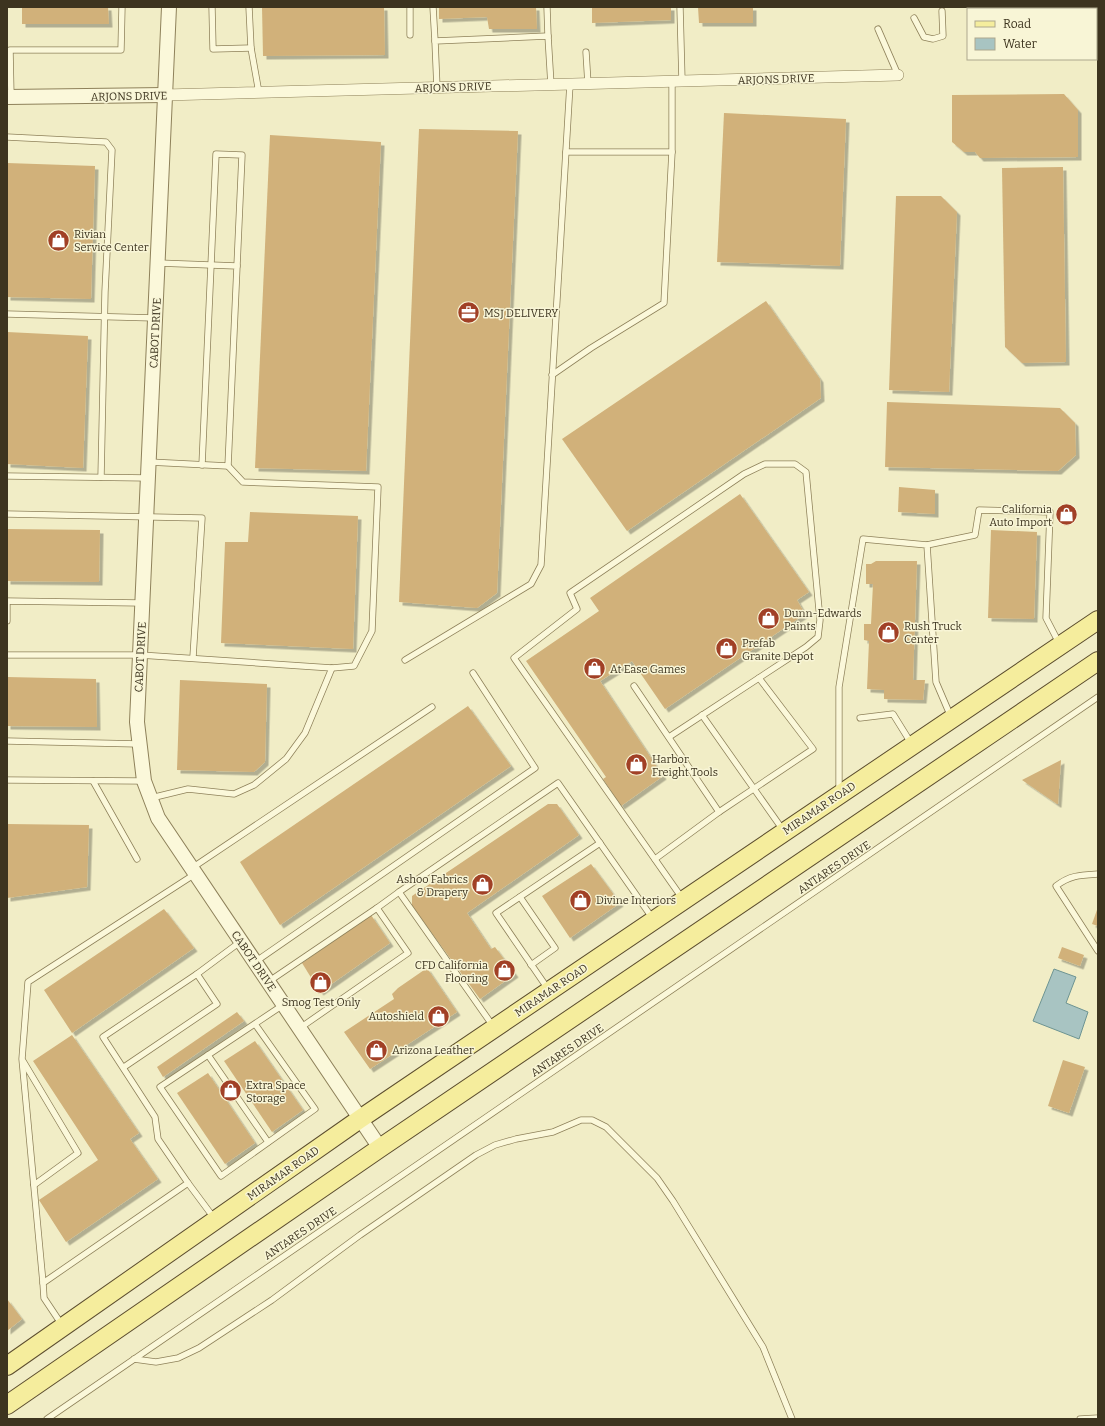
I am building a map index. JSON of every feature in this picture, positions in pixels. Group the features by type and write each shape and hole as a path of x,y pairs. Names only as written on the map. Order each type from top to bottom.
{"main road":[{"name":"MIRAMAR ROAD","path":"7,1366 360,1119 1098,620"},
{"path":"7,1405 380,1148 1098,661"}],"street":[{"name":"CABOT DRIVE","path":"169,7 137,722 144,781 149,798 158,818 380,1148"},
{"name":"ARJONS DRIVE","path":"9,97 259,93 898,75"}],"lane":[{"path":"9,97 10,50 121,50 122,7"},
{"path":"212,7 213,49 250,48"},
{"path":"249,7 250,48 259,93"},
{"path":"410,7 410,35"},
{"path":"433,7 437,88"},
{"path":"547,7 550,85"},
{"path":"552,375 591,348 664,303 680,7"},
{"path":"914,18 924,37 933,39 943,36 942,10"},
{"path":"878,29 898,75"},
{"path":"434,41 548,36"},
{"path":"586,52 588,84"},
{"path":"405,660 531,584 541,565 570,84"},
{"path":"7,137 106,142 112,150 104,317 101,477"},
{"path":"566,152 672,152"},
{"path":"202,465 216,154 242,155 228,466"},
{"path":"158,263 237,266"},
{"path":"7,314 155,318"},
{"path":"7,655 140,655 193,657 332,668 354,666 372,631 378,486 243,482 228,466 149,462"},
{"path":"669,737 818,637 820,620 806,472 795,464 765,464 744,474 570,593 577,609 514,658 684,900"},
{"path":"7,476 148,478"},
{"path":"839,795 839,687 863,539 927,545 975,535 979,510 1050,512 1046,618 1060,645"},
{"path":"7,514 202,518 193,657"},
{"path":"927,545 936,682 952,719"},
{"path":"7,621 8,601 142,603"},
{"path":"149,798 188,789 234,794 254,785 286,759 305,732 332,668"},
{"path":"255,963 535,768 473,673"},
{"path":"655,859 719,812 813,749 759,678"},
{"path":"634,686 719,812"},
{"name":"ANTARES DRIVE","path":"47,1419 1098,697"},
{"path":"63,1326 44,1298 22,1059 28,982 194,871 432,707"},
{"path":"860,718 893,714 912,745"},
{"path":"702,715 784,832"},
{"path":"7,741 140,744"},
{"path":"7,780 144,781"},
{"path":"93,781 137,859"},
{"path":"268,982 558,783 654,920"},
{"path":"549,991 496,913 600,843"},
{"path":"1098,874 1075,875 1065,879 1056,886 1098,951"},
{"path":"399,892 494,1028"},
{"path":"520,897 555,948 531,965"},
{"path":"299,1029 408,953 377,908"},
{"path":"216,1220 188,1183 158,1139 155,1117 103,1036 197,974 241,942"},
{"path":"124,1067 217,1004 197,974"},
{"path":"255,1024 315,1109 221,1176 160,1087 208,1055 255,1024 284,1005"},
{"path":"208,1055 268,1142"},
{"path":"22,1059 78,1153 34,1185"},
{"path":"134,1359 156,1362 178,1358 199,1348 272,1300 360,1235 476,1155 495,1146 516,1139 553,1132 581,1120 592,1120 606,1127 657,1178 673,1201 763,1347 792,1419"},
{"path":"43,1283 188,1183"},
{"path":"1080,1419 1098,1418"}],"water":[{"path":"1054,969 1076,977 1066,1003 1088,1012 1079,1039 1033,1021"}],"building":[{"path":"22,7 108,7 109,24 22,24"},
{"path":"262,7 384,7 385,55 263,56"},
{"path":"439,7 536,7 537,29 489,29 487,17 439,19"},
{"path":"592,7 671,7 671,20 592,23"},
{"path":"698,7 753,7 753,23 699,23"},
{"path":"1064,94 1078,110 1078,157 980,158 975,152 964,152 952,142 952,95"},
{"path":"724,113 846,119 840,266 717,262"},
{"path":"419,129 518,131 497,593 477,608 399,602"},
{"path":"270,135 381,142 366,471 255,468"},
{"path":"7,163 95,166 91,299 7,297"},
{"path":"1063,167 1066,362 1022,363 1005,347 1002,168"},
{"path":"896,196 941,196 957,212 949,392 889,390"},
{"path":"766,301 820,379 821,398 627,531 562,439"},
{"path":"7,332 88,336 83,468 7,464"},
{"path":"887,402 1060,408 1075,423 1076,455 1058,471 885,467"},
{"path":"899,487 935,490 935,514 898,512"},
{"path":"740,494 809,592 797,600 805,614 665,709 632,661 600,681 663,776 621,806 603,779 606,777 526,661 599,611 590,598"},
{"path":"250,512 358,516 353,649 221,643 225,542 248,542"},
{"path":"7,529 100,530 99,582 7,581"},
{"path":"991,530 1037,532 1034,619 988,618"},
{"name":"Rush Truck Center","path":"876,561 917,561 913,680 925,680 923,700 884,699 884,690 867,689 869,641 864,640 864,624 871,624 873,584 866,584 866,564 871,564"},
{"path":"7,677 96,679 97,727 7,726"},
{"path":"180,680 267,684 265,762 254,772 177,770"},
{"path":"468,706 511,766 280,925 240,862"},
{"path":"1061,760 1058,804 1057,804 1022,780"},
{"path":"548,804 557,804 579,835 467,913 491,949 495,947 515,974 480,999 412,906 412,896"},
{"path":"7,824 89,825 87,887 7,898"},
{"name":"Divine Interiors","path":"591,864 620,903 570,938 542,896"},
{"path":"1098,907 1098,926 1092,924"},
{"path":"164,909 194,948 72,1033 44,990"},
{"path":"371,915 390,943 320,992 302,963"},
{"path":"1062,947 1084,955 1080,966 1058,958"},
{"path":"427,968 457,1012 370,1069 344,1032 394,999 392,994 398,988"},
{"path":"237,1012 244,1021 163,1077 157,1067"},
{"path":"72,1035 139,1133 130,1139 158,1179 66,1242 39,1200 98,1160 33,1061"},
{"path":"255,1041 303,1110 272,1132 224,1061"},
{"path":"1063,1060 1085,1067 1069,1113 1048,1106"},
{"path":"208,1073 255,1143 225,1164 177,1093"},
{"path":"7,1299 22,1319 7,1331"}],"place":[{"name":"Rivian Service Center","path":"58,240"},
{"name":"MSJ DELIVERY","path":"468,313"},
{"name":"California Auto Import","path":"1067,515"},
{"name":"Dunn-Edwards Paints","path":"769,619"},
{"name":"Rush Truck Center","path":"889,632"},
{"name":"Prefab Granite Depot","path":"726,649"},
{"name":"At Ease Games","path":"595,669"},
{"name":"Harbor Freight Tools","path":"637,765"},
{"name":"Ashoo Fabrics & Drapery","path":"483,885"},
{"name":"Divine Interiors","path":"581,900"},
{"name":"CFD California Flooring","path":"504,971"},
{"name":"Smog Test Only","path":"321,982"},
{"name":"Autoshield","path":"439,1016"},
{"name":"Arizona Leather","path":"377,1050"},
{"name":"Extra Space Storage","path":"231,1091"}]}
